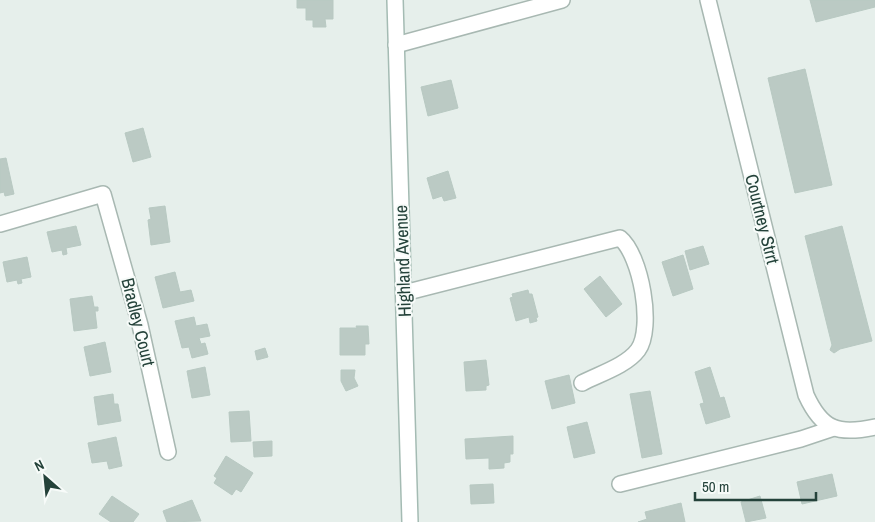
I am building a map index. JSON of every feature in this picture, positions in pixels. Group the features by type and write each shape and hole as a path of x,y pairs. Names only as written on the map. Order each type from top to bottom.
{"street":[{"name":"Highland Avenue","path":"395,0 410,522"},
{"path":"396,44 562,0"},
{"name":"Courtney Strrt","path":"708,0 803,388 820,419 834,428"},
{"name":"Bradley Court","path":"0,224 103,194 140,325 168,452"},
{"path":"404,293 620,238 625,242 635,264 644,296 645,321 642,342 632,357 582,383"},
{"path":"620,484 801,439 834,428 847,431 875,427"}],"building":[{"path":"297,0 333,0 333,19 325,19 326,27 313,27 313,20 306,20 306,8 297,8"},
{"path":"810,0 875,0 875,7 816,22"},
{"path":"805,69 832,185 795,193 768,78"},
{"path":"451,80 458,108 428,116 421,87"},
{"path":"143,128 151,157 133,162 125,133"},
{"path":"6,158 14,194 5,196 4,192 0,193 0,159"},
{"path":"448,171 456,198 444,201 442,196 433,199 427,178"},
{"path":"165,206 170,242 151,245 148,220 151,219 149,208"},
{"path":"76,226 81,245 66,248 67,254 63,255 62,250 52,252 47,232"},
{"path":"842,226 872,341 840,349 834,353 830,350 832,345 805,236"},
{"path":"703,246 709,264 690,270 685,251"},
{"path":"683,255 693,289 673,296 662,262"},
{"path":"27,257 31,277 21,279 22,283 18,284 17,280 7,282 3,262"},
{"path":"175,272 180,292 191,290 194,301 163,308 155,277"},
{"path":"600,276 622,304 606,317 584,289"},
{"path":"528,290 529,294 532,294 538,317 536,318 537,321 530,323 529,317 516,321 510,298 513,297 512,294"},
{"path":"92,296 94,307 98,307 98,311 95,311 97,328 74,331 70,299"},
{"path":"194,317 196,326 207,324 210,336 199,338 201,344 205,343 208,354 192,358 189,347 182,348 175,321"},
{"path":"356,326 368,326 369,344 365,344 365,355 340,355 340,328 357,328"},
{"path":"105,342 111,372 90,376 84,347"},
{"path":"265,348 268,357 257,360 255,351"},
{"path":"486,360 489,385 486,386 486,390 466,391 464,362"},
{"path":"205,367 210,395 192,398 187,371"},
{"path":"710,367 720,398 724,397 730,417 706,424 700,404 704,403 695,372"},
{"path":"341,370 355,370 354,378 358,386 346,391 341,381"},
{"path":"569,375 575,403 552,409 545,381"},
{"path":"650,391 662,454 642,458 630,394"},
{"path":"113,394 114,404 118,404 121,421 98,425 94,397"},
{"path":"249,411 251,441 231,442 229,412"},
{"path":"587,422 595,453 574,458 567,427"},
{"path":"513,436 513,454 510,454 510,462 504,463 504,468 489,469 489,458 466,459 465,439"},
{"path":"116,437 122,466 109,469 107,461 92,463 88,443"},
{"path":"272,441 272,456 254,457 253,442"},
{"path":"226,456 253,473 241,492 236,489 232,495 214,483 217,478 214,476"},
{"path":"832,474 837,496 802,504 797,482"},
{"path":"493,484 494,503 471,504 470,485"},
{"path":"112,496 139,514 133,522 111,522 99,514"},
{"path":"760,496 766,518 746,522 741,502"},
{"path":"192,500 201,521 167,522 163,511"},
{"path":"681,503 685,522 638,522 647,519 645,512"}]}
